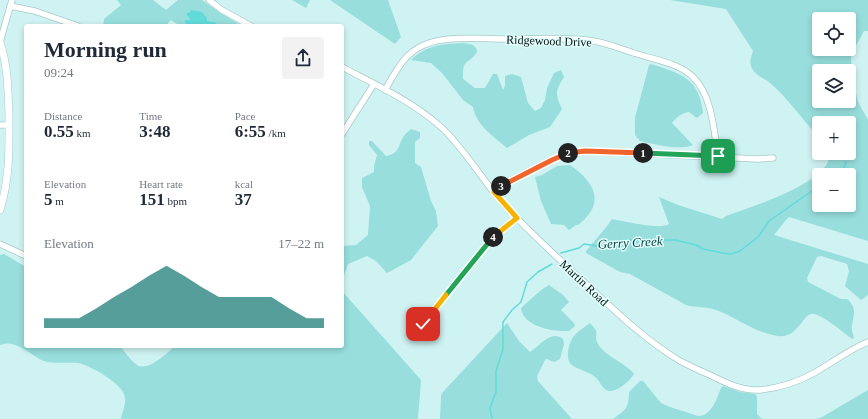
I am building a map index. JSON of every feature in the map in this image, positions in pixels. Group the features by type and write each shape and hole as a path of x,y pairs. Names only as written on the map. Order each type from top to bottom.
{"street":[{"path":"209,0 229,14 247,24"},
{"path":"0,210 8,171 9,125 7,72 0,42 11,3 72,24"},
{"name":"Ridgewood Drive","path":"385,90 398,67 408,55 422,46 435,41 497,39 593,41 676,66 690,74 702,88 707,101 718,156"},
{"name":"Martin Road","path":"344,68 409,104 441,127 453,139 494,192 545,246 602,300 646,337 681,361 715,378 736,386 749,389 765,389 795,381 814,373 850,350 868,342"},
{"path":"344,131 374,84"},
{"path":"0,125 9,125"},
{"path":"494,192 505,183 568,153 585,151 758,159 773,158"},
{"path":"433,334 423,323 492,238 517,218"},
{"path":"0,244 24,255"}],"shaded area":[{"path":"117,0 153,0 166,10 178,0 202,0 239,24 217,24 215,22 207,21 200,12 190,11 186,14 190,20 184,20 186,24 177,24 171,20 168,24 103,24 104,19 121,5"},
{"path":"292,0 310,0 306,8"},
{"path":"330,0 388,0 401,37 395,44"},
{"path":"670,0 868,0 868,31 864,31 856,46 856,12 812,12 812,56 851,56 852,64 812,64 812,108 856,108 856,94 858,102 868,120 868,241 789,217 774,235 868,264 868,295 861,300 845,286 849,271 847,264 821,256 817,257 807,278 808,282 841,299 847,299 850,302 854,308 852,328 854,338 852,339 828,321 814,314 810,314 796,330 785,336 761,332 716,310 686,305 630,274 620,272 586,253 586,251 612,219 650,226 665,226 669,224 659,197 678,205 722,219 726,216 787,192 812,178 812,212 856,212 856,168 823,168 828,160 856,160 856,116 812,116 812,130 782,94 769,82 754,72 750,62 753,51 726,9"},
{"path":"192,10 202,12 207,18 207,21 215,22 217,24 186,24 184,20 190,20 186,14"},
{"path":"463,43 474,46 477,52 465,64 463,79 475,88 485,88 493,74 497,74 503,90 505,86 505,76 512,74 521,77 528,103 535,111 541,108 545,100 547,88 554,73 561,70 564,77 559,86 557,96 562,109 550,127 529,135 507,148 491,135 482,125 473,107 463,100 442,73 431,63 411,60 423,51 435,46"},
{"path":"651,64 672,71 687,79 698,92 703,113 697,118 689,112 684,113 672,123 693,145 687,147 674,147 660,145 640,141 635,135 635,118 649,65"},
{"path":"411,129 420,132 420,138 415,142 415,163 421,167 431,201 436,211 438,226 411,260 387,273 376,261 367,256 348,264 344,275 344,246 356,245 368,235 370,206 362,187 362,178 374,172 377,155 369,145 369,141 372,141 386,156 391,155 398,149"},
{"path":"570,165 587,180 594,193 595,199 593,207 588,215 578,225 569,230 564,225 551,224 541,201 535,177 542,175 557,166"},
{"path":"4,254 24,266 24,348 122,348 137,365 141,366 152,364 173,348 344,348 344,293 421,380 418,419 121,419 125,398 119,387 106,376 90,367 78,363 44,361 18,346 6,343 0,345 0,255"},
{"path":"549,285 563,295 569,302 561,310 574,323 575,326 569,331 540,327 527,320 523,314 521,308 541,290"},
{"path":"507,323 519,341 530,352 550,337 559,336 563,339 564,344 560,359 554,362 547,359 545,360 537,376 538,381 572,419 440,419 442,393"},
{"path":"590,323 596,330 596,340 600,347 634,374 626,383 616,390 607,390 594,376 575,367 568,360 568,349 573,337"},
{"path":"640,381 643,381 661,403 698,416 707,413 710,410 723,386 740,392 755,394 757,397 757,414 762,419 613,419 626,408 629,392"},
{"path":"868,390 868,419 816,419 822,417"}],"waterway":[{"name":"Gerry Creek","path":"844,168 846,162"},
{"name":"Gerry Creek","path":"561,253 579,248 584,244 597,246 627,240 675,240 696,245 703,249 731,254 740,251 758,237 769,221 812,191"},
{"name":"Gerry Creek","path":"492,419 490,408 496,392 496,371 503,349 503,322 512,310 521,302 527,282 538,272 552,264"}],"route":[{"path":"423,324 492,238 517,218 494,192 505,183 568,153 585,151 718,156"}]}
